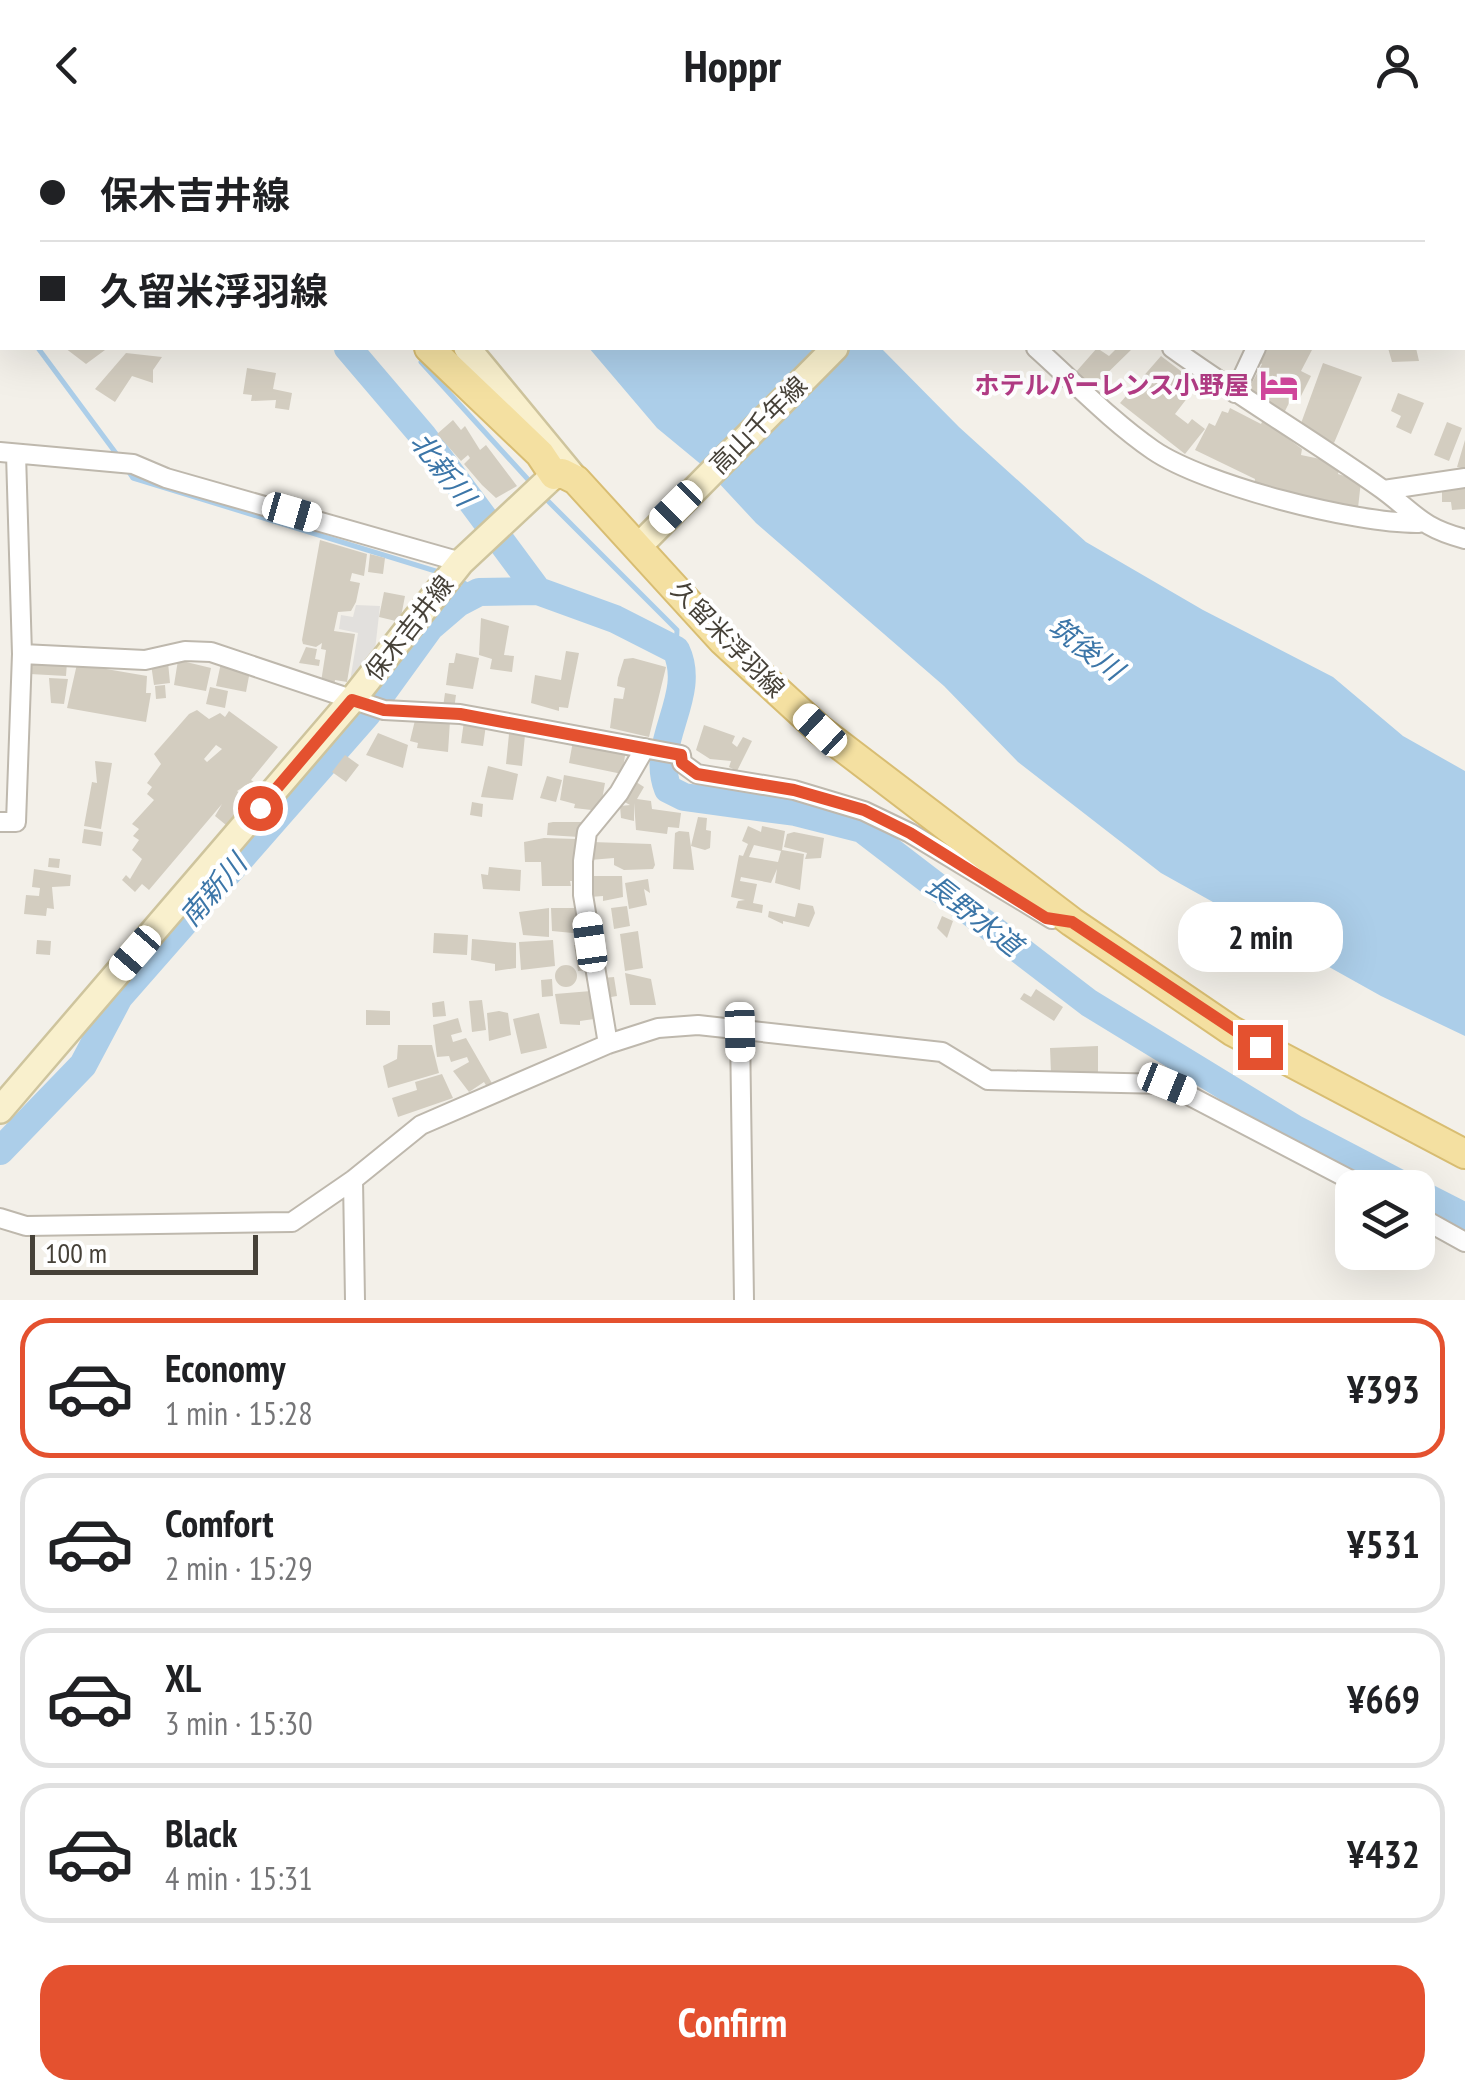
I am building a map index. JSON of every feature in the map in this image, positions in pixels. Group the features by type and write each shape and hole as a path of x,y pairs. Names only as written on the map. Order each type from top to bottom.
{"main road":[{"name":"久留米浮羽線","path":"431,350 540,454 558,479 644,540 723,641 820,730 1072,922 1232,1032 1465,1154"},
{"path":"468,350 558,479"},
{"name":"高山千年線","path":"644,540 834,350"},
{"name":"保木吉井線","path":"0,1110 357,702 458,567 558,479"}],"street":[{"path":"1038,350 1152,449 1194,473 1316,506 1419,523 1465,540"},
{"path":"1175,350 1384,490 1419,523"},
{"path":"1235,393 1255,350"},
{"path":"0,822 16,822 22,654 8,453 133,464 166,478 458,567"},
{"path":"1384,490 1465,478"},
{"path":"22,654 145,660 185,651 211,652 384,710 460,714 681,755 682,763 697,774 794,790 864,810 910,833 1046,918 1072,922"},
{"path":"608,1044 587,926 583,861 586,832 619,793 647,749"},
{"path":"0,1218 26,1226 292,1222 353,1180 420,1125 608,1044 658,1028 698,1024 740,1032 942,1052 988,1080 1167,1084 1335,1172"},
{"path":"740,1032 744,1300"},
{"path":"353,1180 355,1300"},
{"path":"1435,1225 1465,1242"}],"shaded area":[{"path":"356,605 380,606 375,650 350,681 358,633 339,629 341,615 353,617"}],"water":[{"name":"筑後川","path":"591,350 883,350 959,427 1086,542 1203,610 1333,677 1403,736 1465,771 1465,1036 1381,996 1161,873 1018,762 944,686 756,523 703,466 657,428"}],"building":[{"path":"68,350 105,350 86,364"},
{"path":"1095,350 1109,356 1115,350 1131,350 1091,389 1075,373"},
{"name":"ホテルパーレンス小野屋","path":"1261,350 1312,350 1301,371 1311,376 1297,404 1290,401 1284,413 1246,394 1262,364 1255,361"},
{"path":"1389,350 1416,350 1419,361 1392,362"},
{"path":"126,353 162,357 153,370 153,383 132,376 115,402 95,389"},
{"path":"1161,356 1198,384 1175,414 1188,424 1192,419 1205,429 1185,454 1120,403"},
{"path":"1323,363 1362,377 1334,443 1300,426"},
{"path":"247,368 276,373 273,389 292,393 289,410 275,408 276,400 251,401 252,395 243,394"},
{"path":"1398,393 1424,403 1411,434 1396,427 1401,416 1391,411"},
{"path":"1230,408 1261,424 1263,420 1302,449 1301,455 1330,461 1340,467 1338,474 1361,481 1358,508 1254,486 1255,479 1195,450 1209,423 1215,426 1222,411 1228,413"},
{"path":"453,420 461,430 465,426 480,450 486,445 517,486 496,498 482,485 464,464 470,458 468,455 461,461 437,434"},
{"path":"1447,422 1462,428 1449,461 1434,455"},
{"path":"1465,440 1465,469 1457,467"},
{"path":"1465,487 1465,509 1452,510 1451,502 1442,502 1442,488"},
{"path":"320,540 367,554 364,576 352,573 350,581 360,583 356,602 351,611 338,612 334,631 355,634 347,682 335,680 334,687 321,682 326,650 321,649 322,643 316,647 303,644 302,640"},
{"path":"370,554 385,558 383,574 368,572"},
{"path":"384,592 405,596 400,622 379,617"},
{"path":"481,618 509,626 504,655 514,656 512,672 490,669 492,659 479,655"},
{"path":"306,647 317,649 315,659 320,660 319,666 299,663"},
{"path":"566,651 579,653 568,708 559,707 559,711 531,703 535,675 561,680"},
{"path":"456,653 479,658 473,689 446,685 449,663 454,663"},
{"path":"624,659 666,667 649,737 610,728 614,698 623,699 625,688 617,686"},
{"path":"32,660 67,662 66,676 30,674"},
{"path":"178,660 211,668 206,691 174,685"},
{"path":"168,662 170,683 154,685 151,664"},
{"path":"221,663 250,671 246,692 216,686"},
{"path":"77,664 147,676 146,693 151,693 146,722 67,708"},
{"path":"49,678 68,679 64,704 51,703"},
{"path":"165,685 166,698 156,699 155,686"},
{"path":"210,687 228,691 225,708 206,704"},
{"path":"445,693 456,695 454,709 443,707"},
{"path":"197,710 209,719 220,713 225,717 229,711 278,747 251,780 259,786 252,794 248,784 237,791 247,799 226,825 215,816 222,804 149,890 142,884 135,892 122,880 126,875 130,879 142,859 132,850 139,840 133,836 139,829 132,824 154,800 147,794 152,787 147,783 161,764 154,754","holes":["216,745 222,749 207,762 204,759"]},
{"path":"416,716 450,721 448,752 417,748 418,743 410,741"},
{"path":"464,721 486,725 483,746 461,743"},
{"path":"704,725 735,736 732,743 737,747 743,737 752,741 737,771 729,767 731,761 710,759 696,750"},
{"path":"378,733 408,745 403,768 366,755"},
{"path":"509,734 525,735 522,766 506,764"},
{"path":"573,741 626,750 622,774 569,763"},
{"path":"345,755 359,765 346,782 332,772"},
{"path":"95,761 112,763 101,829 84,826 92,782 97,783"},
{"path":"488,766 518,774 513,800 481,797"},
{"path":"564,775 605,783 600,811 574,808 575,804 560,800"},
{"path":"547,776 562,780 556,802 540,798"},
{"path":"633,780 644,787 637,799 651,801 652,809 681,813 679,828 668,827 667,834 636,830 634,803 634,821 621,818 620,806 630,805 621,800"},
{"path":"472,802 483,804 482,817 470,815"},
{"path":"698,817 707,818 706,830 711,831 710,848 705,850 691,846"},
{"path":"583,822 579,837 547,835 548,823"},
{"path":"748,826 761,832 762,826 785,831 782,850 804,854 800,890 775,883 777,869 771,883 741,877 740,881 757,884 753,903 763,905 762,913 736,908 738,901 745,900 731,897 739,855 743,856 748,844 742,841","holes":["754,845 781,851 778,862 749,857"]},
{"path":"84,829 103,832 101,846 82,843"},
{"path":"689,832 694,870 673,869 675,833"},
{"path":"787,834 824,838 821,858 805,859 807,853 784,847"},
{"path":"577,839 576,881 570,881 571,886 542,886 541,862 525,862 524,842"},
{"path":"592,842 651,844 655,865 653,869 624,870 614,865 614,858 590,860"},
{"path":"49,858 60,859 59,868 48,867"},
{"path":"489,867 521,870 520,891 483,889 481,874 488,875"},
{"path":"34,869 71,875 70,886 52,887 54,909 47,908 46,916 24,914 26,895 39,896 40,888 32,887"},
{"path":"589,876 622,876 623,897 603,901 603,896 590,897"},
{"path":"648,879 650,893 644,889 647,905 629,909 625,883"},
{"path":"798,903 813,906 815,913 809,927 783,924 768,917 769,911 795,917"},
{"path":"627,906 630,926 614,929 611,908"},
{"path":"549,908 549,937 523,935 519,912"},
{"path":"551,908 579,908 583,934 552,931"},
{"path":"942,916 953,921 947,938 937,928"},
{"path":"638,931 643,968 625,971 620,934"},
{"path":"434,933 468,935 467,955 433,953"},
{"path":"472,939 516,943 516,968 495,971 495,964 471,960"},
{"path":"37,940 51,941 50,955 36,954"},
{"path":"553,940 555,966 521,970 519,942"},
{"path":"584,944 588,970 578,971 574,945"},
{"path":"566,965 577,976 566,987 555,976"},
{"path":"625,973 651,979 656,1005 630,1005"},
{"path":"614,977 617,996 605,998 602,978"},
{"path":"552,979 553,996 542,997 541,980"},
{"path":"1036,989 1063,1007 1054,1021 1020,999 1024,993 1031,997"},
{"path":"591,991 594,1019 580,1021 580,1025 560,1024 555,994"},
{"path":"482,1000 486,1030 472,1032 469,1001"},
{"path":"444,1001 446,1016 433,1017 432,1003"},
{"path":"366,1010 390,1011 390,1025 366,1025"},
{"path":"487,1013 508,1013 511,1035 489,1041"},
{"path":"539,1013 547,1048 521,1054 513,1019"},
{"path":"458,1018 462,1032 451,1035 453,1042 466,1038 493,1085 487,1087 484,1082 469,1092 453,1071 469,1062 467,1057 451,1062 449,1056 437,1057 433,1025"},
{"path":"398,1045 432,1045 439,1073 388,1088 383,1066 397,1059"},
{"path":"1098,1046 1098,1072 1051,1073 1050,1048"},
{"path":"442,1074 453,1098 398,1117 392,1098 417,1090 415,1082"}],"waterway":[{"path":"39,350 118,456"},
{"name":"北新川","path":"350,350 423,436 538,591"},
{"path":"421,362 534,486"},
{"path":"127,469 133,478 442,573"},
{"path":"545,498 677,630 676,650"},
{"path":"457,579 479,592"},
{"name":"長野水道","path":"0,1151 83,1065 119,997 367,714 430,627 458,603 479,592 538,591 615,619 676,650 681,685 664,754 668,789 684,797 795,812 862,829 1089,1003 1295,1129 1374,1170"},
{"name":"長野水道","path":"1435,1202 1465,1217"}],"place":[{"name":"ホテルパーレンス小野屋","path":"1279,385"}],"route":[{"path":"260,808 352,700 384,710 460,714 681,755 687,769 697,774 756,782 849,804 910,833 1046,918 1072,922 1232,1032 1260,1047"}],"water label":[{"name":"南新川","path":"213,890"}]}
